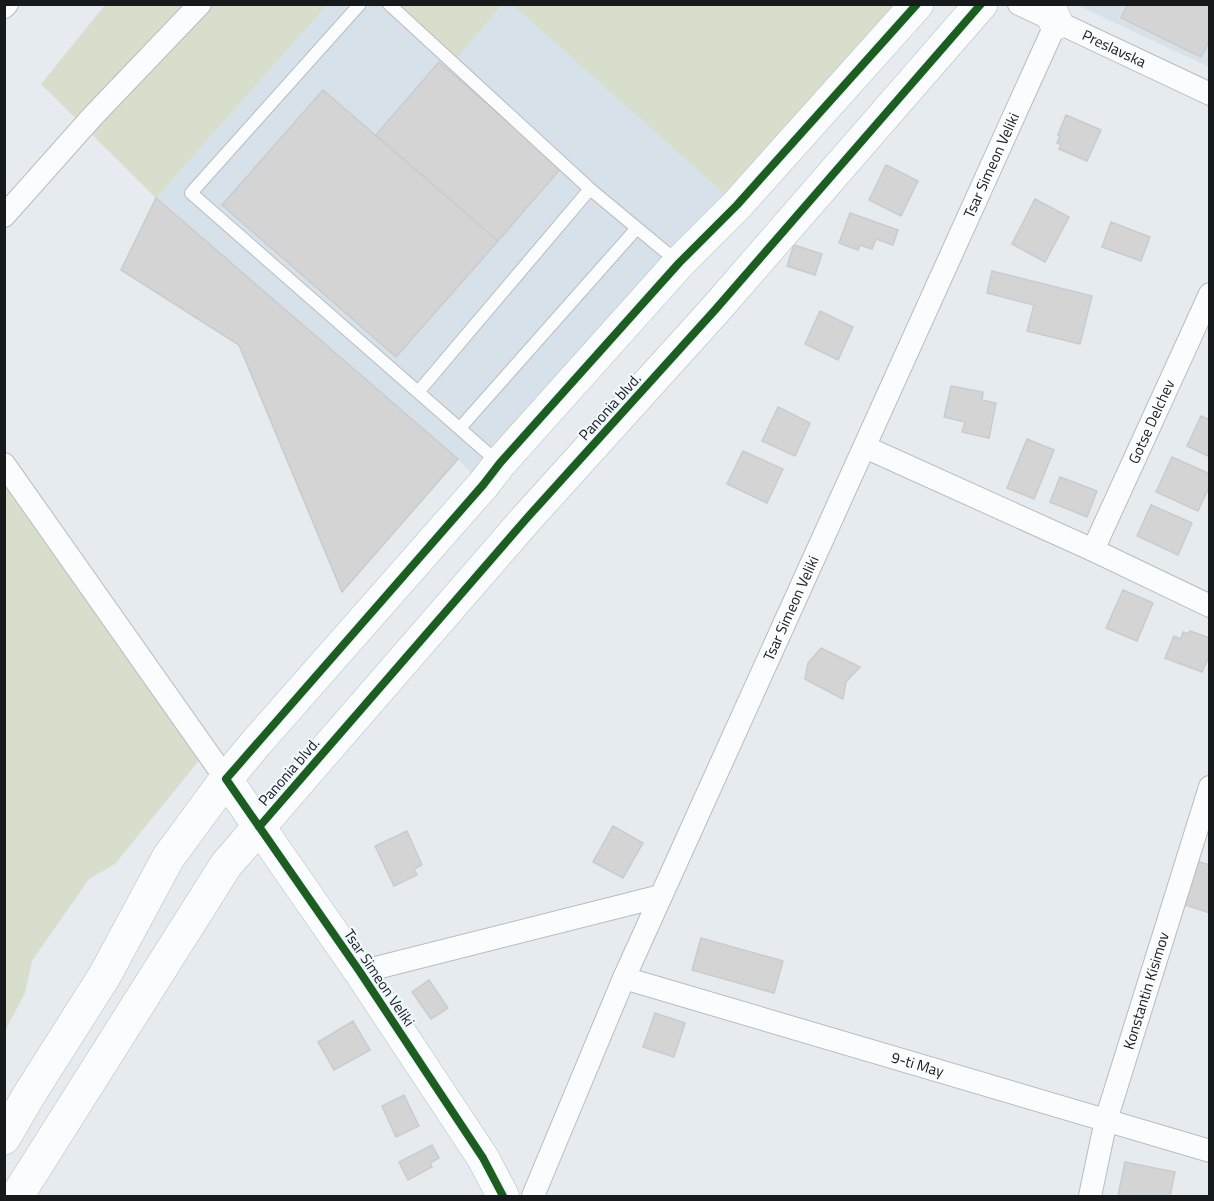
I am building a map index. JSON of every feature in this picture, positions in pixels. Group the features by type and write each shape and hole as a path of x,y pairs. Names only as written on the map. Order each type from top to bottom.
{"main road":[{"path":"4,1138 105,975 168,858 226,779 500,463 679,264 737,206 918,4"},
{"name":"Panonia blvd.","path":"17,1197 226,865 527,518 715,310 981,4"},
{"name":"Tsar Simeon Veliki","path":"226,779 360,972 483,1158 503,1197"}],"street":[{"path":"4,216 92,117 200,4"},
{"name":"Preslavska","path":"1019,4 1052,14 1209,94"},
{"name":"Tsar Simeon Veliki","path":"533,1197 624,978 865,447 1052,14"},
{"name":"Gotse Delchev","path":"1093,550 1209,294"},
{"path":"865,447 1093,550 1209,606"},
{"path":"4,464 226,779"},
{"name":"Konstantin Kisimov","path":"1090,1197 1106,1120 1201,848 1209,787"},
{"path":"360,972 661,896"},
{"name":"9-ti May","path":"624,978 1209,1151"}],"lane":[{"path":"360,4 191,193 500,463"},
{"path":"389,4 590,189 679,264"},
{"path":"419,392 590,189"},
{"path":"460,428 637,228"}],"shaded area":[{"path":"513,4 737,205 483,485 458,459 156,198 327,5 398,5 457,58 502,5"},
{"path":"1077,5 1209,5 1209,67"}],"green space":[{"path":"105,5 327,5 156,198 41,84"},
{"path":"398,5 502,5 457,58"},
{"path":"513,5 917,5 737,205"},
{"path":"5,464 206,752 115,864 89,879 32,961 25,993 5,1031"}],"building":[{"path":"1128,4 1210,4 1210,39 1201,57 1121,18"},
{"path":"439,62 561,168 498,241 376,135"},
{"path":"323,90 498,241 396,357 222,205"},
{"path":"1066,115 1101,130 1087,161 1059,149 1061,145 1057,143 1060,136 1058,135"},
{"path":"886,165 918,181 901,216 869,200"},
{"path":"156,198 458,459 342,592 239,345 121,270"},
{"path":"1035,199 1069,217 1045,262 1012,244"},
{"path":"850,213 898,230 893,245 876,239 872,249 860,245 858,250 839,243"},
{"path":"1111,222 1150,237 1141,261 1102,247"},
{"path":"794,245 822,254 815,275 787,266"},
{"path":"992,271 1092,296 1080,344 1027,331 1034,305 987,293"},
{"path":"820,311 853,327 838,360 805,344"},
{"path":"951,386 983,392 982,400 996,403 989,438 962,432 965,422 944,417"},
{"path":"778,407 810,423 795,456 762,441"},
{"path":"1201,416 1210,420 1210,457 1187,446"},
{"path":"1027,439 1054,450 1034,499 1007,488"},
{"path":"743,451 783,469 767,503 727,484"},
{"path":"1172,457 1210,474 1210,485 1198,511 1156,492"},
{"path":"1060,477 1097,491 1087,517 1050,502"},
{"path":"1151,505 1192,523 1178,555 1137,536"},
{"path":"1123,590 1153,603 1137,641 1106,628"},
{"path":"1190,631 1210,638 1210,654 1202,672 1165,658 1174,636 1181,639 1183,632 1188,634"},
{"path":"821,648 860,667 846,682 843,699 805,679 808,663"},
{"path":"613,826 643,843 623,878 593,862"},
{"path":"407,831 422,865 414,869 417,875 394,886 375,846"},
{"path":"1196,861 1210,865 1210,913 1182,904"},
{"path":"701,938 783,961 774,993 692,970"},
{"path":"429,980 448,1008 431,1019 412,992"},
{"path":"655,1013 685,1023 674,1057 643,1047"},
{"path":"353,1021 370,1050 334,1070 318,1042"},
{"path":"404,1095 419,1126 396,1137 382,1106"},
{"path":"432,1145 439,1158 430,1163 432,1167 408,1180 399,1162"},
{"path":"1125,1162 1175,1172 1170,1196 1118,1196"}],"cycle path":[{"path":"503,1196 483,1158 360,972 226,779 500,463 679,263 737,205 917,4"},
{"path":"259,827 527,518 715,310 981,4"}]}
